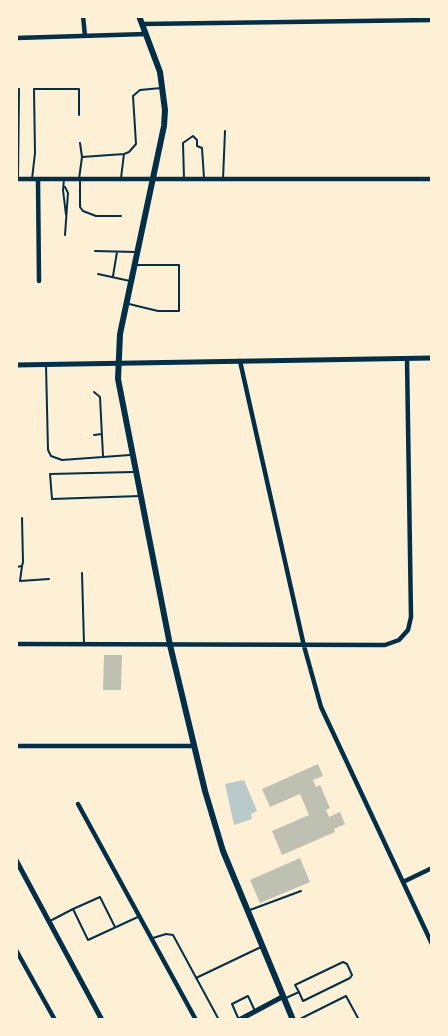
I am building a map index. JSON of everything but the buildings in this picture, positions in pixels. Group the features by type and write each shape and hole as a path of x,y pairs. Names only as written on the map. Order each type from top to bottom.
{"main road":[{"path":"139,16 160,72 163,88 164,126 126,304 118,346 117,364 132,455 170,645 214,825 293,1020"}],"street":[{"path":"83,16 85,36"},
{"path":"142,24 432,20"},
{"path":"16,38 146,34"},
{"path":"17,179 432,179"},
{"path":"35,179 39,281"},
{"path":"16,644 304,646 385,645 398,640 410,624 407,358"},
{"path":"16,365 432,358"},
{"path":"240,361 313,683 330,731 432,944"},
{"path":"16,746 194,746"},
{"path":"78,804 196,1020"},
{"path":"16,860 102,1020"},
{"path":"403,882 432,868"},
{"path":"16,950 55,1020"},
{"path":"239,1020 283,998"}],"lane":[{"path":"35,179 34,89 67,87 79,89 79,115"},
{"path":"82,157 129,152 136,144 133,96 140,90 163,88"},
{"path":"16,89 19,89 17,179"},
{"path":"223,179 225,131"},
{"path":"184,179 183,143 193,136 197,140 197,146 202,148 204,179"},
{"path":"80,143 82,157 79,179 81,209 96,216 121,216"},
{"path":"121,179 124,154"},
{"path":"64,179 63,197 66,215"},
{"path":"65,187 68,193 65,235"},
{"path":"95,250 138,252"},
{"path":"113,276 117,252"},
{"path":"126,304 158,311 179,311 179,265 135,265"},
{"path":"98,274 132,281"},
{"path":"46,365 49,453 58,460 132,455"},
{"path":"94,392 100,397 103,457"},
{"path":"16,426 16,443"},
{"path":"94,435 102,434"},
{"path":"136,472 50,474 52,499 140,496"},
{"path":"22,518 22,566 20,581 49,579"},
{"path":"16,567 22,566"},
{"path":"82,573 84,644"},
{"path":"248,911 302,891"},
{"path":"49,922 100,897 116,927"},
{"path":"73,909 88,940 140,916"},
{"path":"152,938 173,934 219,1020"},
{"path":"196,978 262,947"},
{"path":"343,962 347,964 352,975 350,978 303,1001 299,992 296,985 343,962"},
{"path":"283,998 299,992"},
{"path":"239,1020 232,1004 248,996 255,1011"},
{"path":"298,1020 346,996 359,1020"}],"shaded area":[{"path":"244,780 257,811 251,814 252,819 234,825 225,784"}]}
